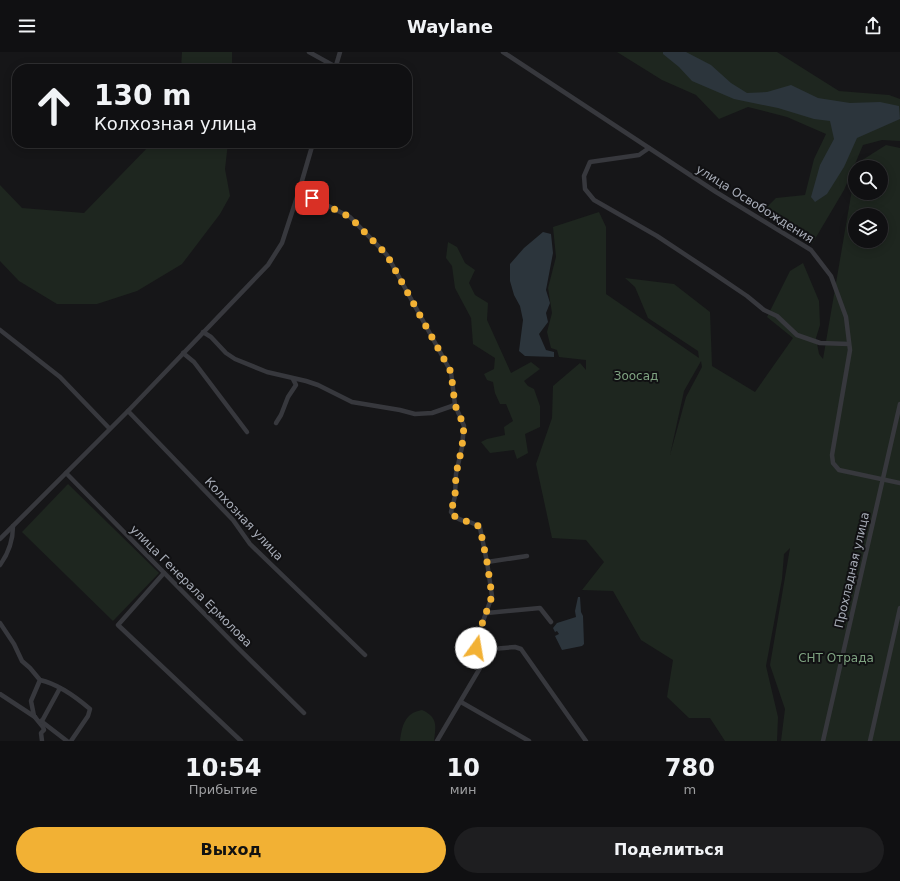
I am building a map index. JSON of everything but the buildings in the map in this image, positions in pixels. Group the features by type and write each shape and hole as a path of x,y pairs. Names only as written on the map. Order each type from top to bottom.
{"street":[{"path":"309,52 328,64"},
{"path":"336,64 340,52"},
{"name":"улица Освобождения","path":"503,52 716,192 811,250 831,276 846,317 850,350 832,455 833,463 839,470 900,483"},
{"path":"0,539 128,411 268,265 282,243 312,148"},
{"path":"649,148 639,155 590,162 584,176 585,189 594,200 657,236 713,273 747,296 764,310 776,316 797,335 820,343 849,344"},
{"path":"299,191 350,217 387,255 451,372 455,405 464,426 462,447 456,474 455,496 451,512 455,518 473,523 480,528 492,596 476,641 476,648 485,657"},
{"path":"0,330 60,377 110,428"},
{"path":"203,332 211,337 226,353 235,359 267,372 318,386 352,402 415,414 432,413 455,405"},
{"path":"183,353 194,362 247,432"},
{"path":"276,423 288,397 296,385 293,379"},
{"name":"Прохладная улица","path":"823,741 900,404"},
{"name":"Колхозная улица","path":"128,411 233,520 250,544 365,656"},
{"name":"улица Генерала Ермолова","path":"66,473 304,713"},
{"path":"0,565 8,552 13,526"},
{"path":"487,562 527,556"},
{"path":"164,573 118,625 241,741"},
{"path":"487,613 540,608 551,622"},
{"path":"870,741 900,608"},
{"path":"0,622 22,660 40,680 60,688 80,700 90,709 88,716 71,741"},
{"path":"437,741 484,663 485,657 492,649 515,647 521,649 586,741"},
{"path":"40,680 31,701 34,716 44,730 41,733 42,741"},
{"path":"42,721 60,688"},
{"path":"0,694 42,721 67,741"},
{"path":"461,702 529,741"}],"green space":[{"path":"182,52 232,52 232,64 181,64"},
{"path":"617,52 777,52 839,91 889,95 900,99 900,141 882,140 863,145 857,160 848,160 848,181 844,190 812,244 760,214 776,198 805,195 814,159 826,134 787,117 748,107 719,119 696,95 662,80"},
{"path":"886,145 900,148 900,741 781,741 785,709 770,665 790,548 784,554 782,579 766,666 778,717 777,741 725,741 710,718 689,718 667,697 673,660 641,640 613,591 582,590 604,562 586,540 552,538 536,464 552,418 553,386 580,363 586,370 586,360 559,357 557,350 551,348 547,332 552,313 548,288 556,257 553,227 599,212 606,227 606,294 699,358 698,351 648,318 635,287 625,278 674,284 710,312 712,366 755,392 793,338 767,317 790,271 803,263 819,301 820,325 816,338 819,354 823,359 848,213 848,248 888,248 888,208 849,208 850,200 888,200 888,160 862,160","holes":["701,361 702,367 686,397 670,455 684,391"]},
{"path":"147,148 227,148 225,169 230,196 220,214 182,264 137,291 97,304 57,304 19,281 0,261 0,185 22,208 84,213"},
{"path":"448,242 457,247 465,263 475,270 469,283 475,295 488,303 487,320 511,373 531,362 540,369 524,381 528,386 534,389 540,406 540,427 525,434 528,453 517,459 514,450 490,453 481,442 505,435 504,427 513,421 506,404 500,404 495,393 493,382 487,380 484,374 494,369 495,358 473,344 471,318 455,288 452,266 446,258"},
{"path":"68,484 159,573 113,621 22,532"},
{"path":"422,710 431,716 435,722 434,741 400,741 405,721 412,714"}],"shaded area":[{"path":"663,52 686,52 711,65 731,83 747,93 767,92 791,85 818,98 850,103 880,102 899,106 900,119 857,138 844,167 827,194 815,202 811,197 820,165 834,139 830,121 814,119 778,108 734,99 692,81 679,67 663,54"},
{"path":"543,232 551,234 553,253 546,290 550,303 546,313 548,322 539,334 546,350 554,352 554,357 525,356 519,351 523,320 520,306 514,295 510,281 510,264 524,248"},
{"path":"578,597 580,597 581,612 583,616 584,644 582,646 562,650 555,636 559,634 557,631 555,632 553,628 557,623 576,617 575,611"}],"route":[{"path":"312,198 350,217 387,255 451,372 455,405 464,426 462,447 456,474 455,496 451,512 455,518 473,523 480,528 492,596 476,641 476,648"}],"park label":[{"name":"Зоосад","path":"636,376"},
{"name":"СНТ Отрада","path":"836,658"}]}
